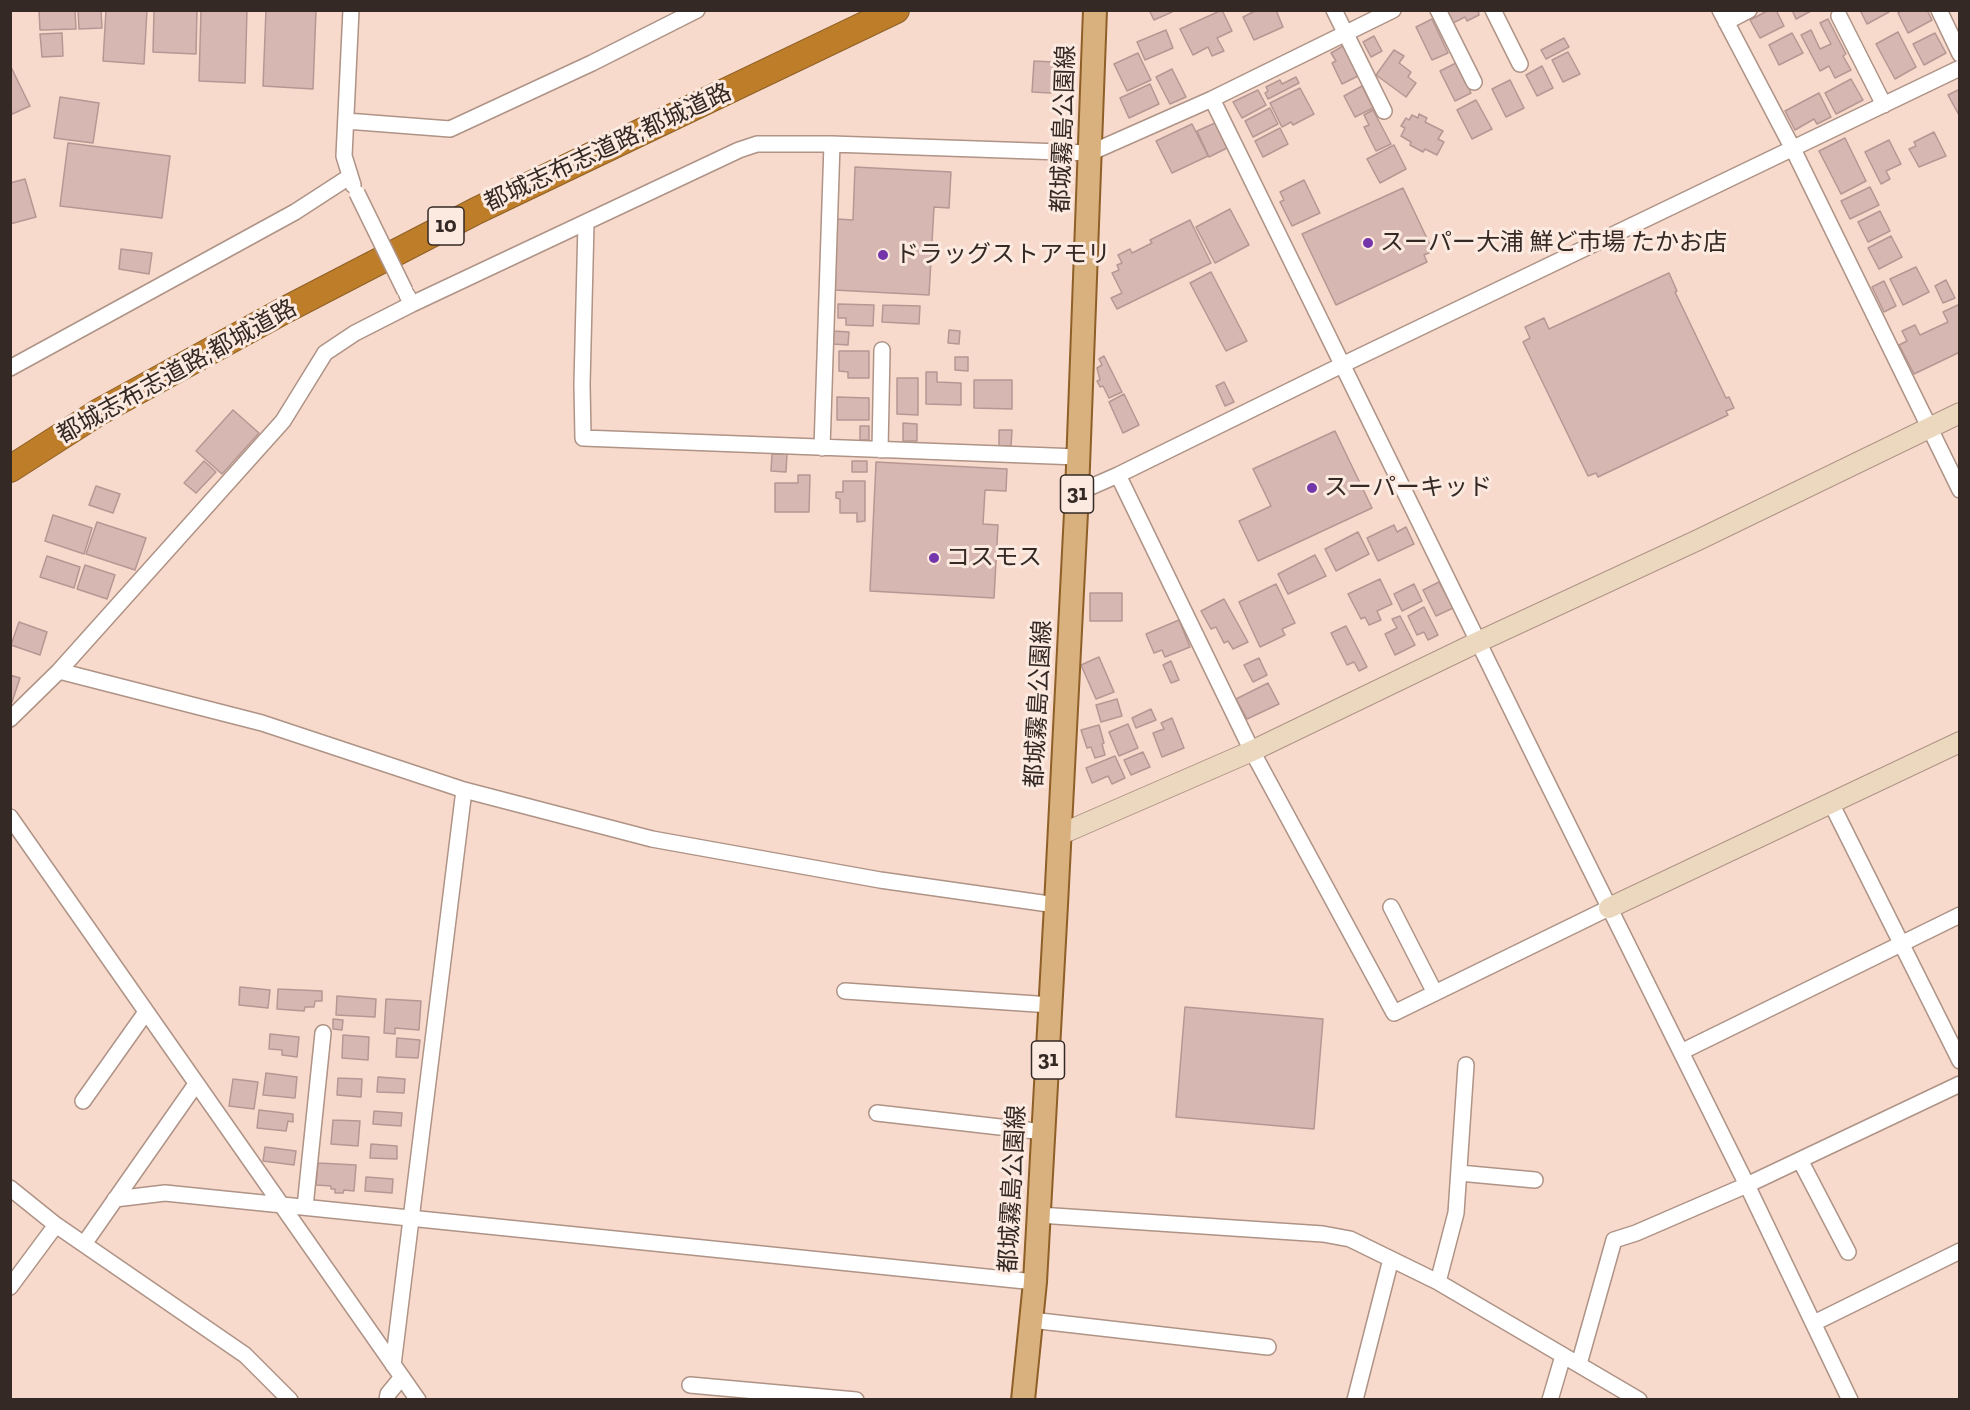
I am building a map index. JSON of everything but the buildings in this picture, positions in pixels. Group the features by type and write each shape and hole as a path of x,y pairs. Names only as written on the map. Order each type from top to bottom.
{"highway":[{"name":"都城志布志道路;都城道路","path":"10,469 99,412 285,310 476,211 896,10"}],"main road":[{"name":"都城霧島公園線","path":"1023,1400 1035,1282 1051,1005 1077,493 1095,10"}],"street":[{"path":"351,10 344,156 349,177 409,298"},
{"path":"346,121 450,129 592,63 698,10"},
{"path":"1334,10 1384,111"},
{"path":"10,719 59,671 283,421 325,353 409,298 586,223 757,144 832,144 1090,153 1212,99 1393,10"},
{"path":"1438,10 1474,82"},
{"path":"1493,10 1520,64"},
{"path":"1749,10 1723,16 1793,149 1959,490"},
{"path":"1939,10 1959,54"},
{"path":"1839,16 1884,105"},
{"path":"1077,493 1959,68"},
{"path":"1212,99 1747,1185 1850,1400"},
{"path":"822,448 832,144"},
{"path":"10,368 295,212 349,177"},
{"path":"586,223 583,438 1078,457"},
{"path":"880,450 882,350"},
{"path":"1059,835 1252,752 1959,413"},
{"path":"1118,475 1252,752 1321,883 1394,1013 1959,742"},
{"path":"59,671 262,723 464,790 652,838 880,880 1056,905"},
{"path":"387,1400 387,1394 398,1371 412,1217 464,790"},
{"path":"1831,803 1959,1061"},
{"path":"10,817 418,1400"},
{"path":"1391,907 1436,993"},
{"path":"1681,1052 1959,915"},
{"path":"845,991 1051,1005"},
{"path":"83,1101 146,1012"},
{"path":"305,1207 323,1033"},
{"path":"1437,1282 1456,1213 1466,1065"},
{"path":"84,1244 196,1084"},
{"path":"1579,1364 1614,1240 1636,1233 1747,1185 1959,1084"},
{"path":"877,1113 1044,1132"},
{"path":"1800,1160 1848,1252"},
{"path":"1459,1173 1535,1180"},
{"path":"10,1188 56,1225 245,1354 290,1400"},
{"path":"115,1199 165,1193 1035,1282"},
{"path":"1039,1215 1323,1234 1350,1239 1437,1282 1639,1400"},
{"path":"10,1287 56,1225"},
{"path":"1814,1323 1959,1251"},
{"path":"1355,1400 1391,1259"},
{"path":"1031,1320 1268,1347"},
{"path":"1550,1400 1563,1356"},
{"path":"690,1385 856,1400"}],"place":[{"name":"スーパー大浦 鮮ど市場 たかお店","path":"1368,243"},
{"name":"ドラッグストアモリ","path":"883,255"},
{"name":"スーパーキッド","path":"1312,488"},
{"name":"コスモス","path":"934,558"}]}
